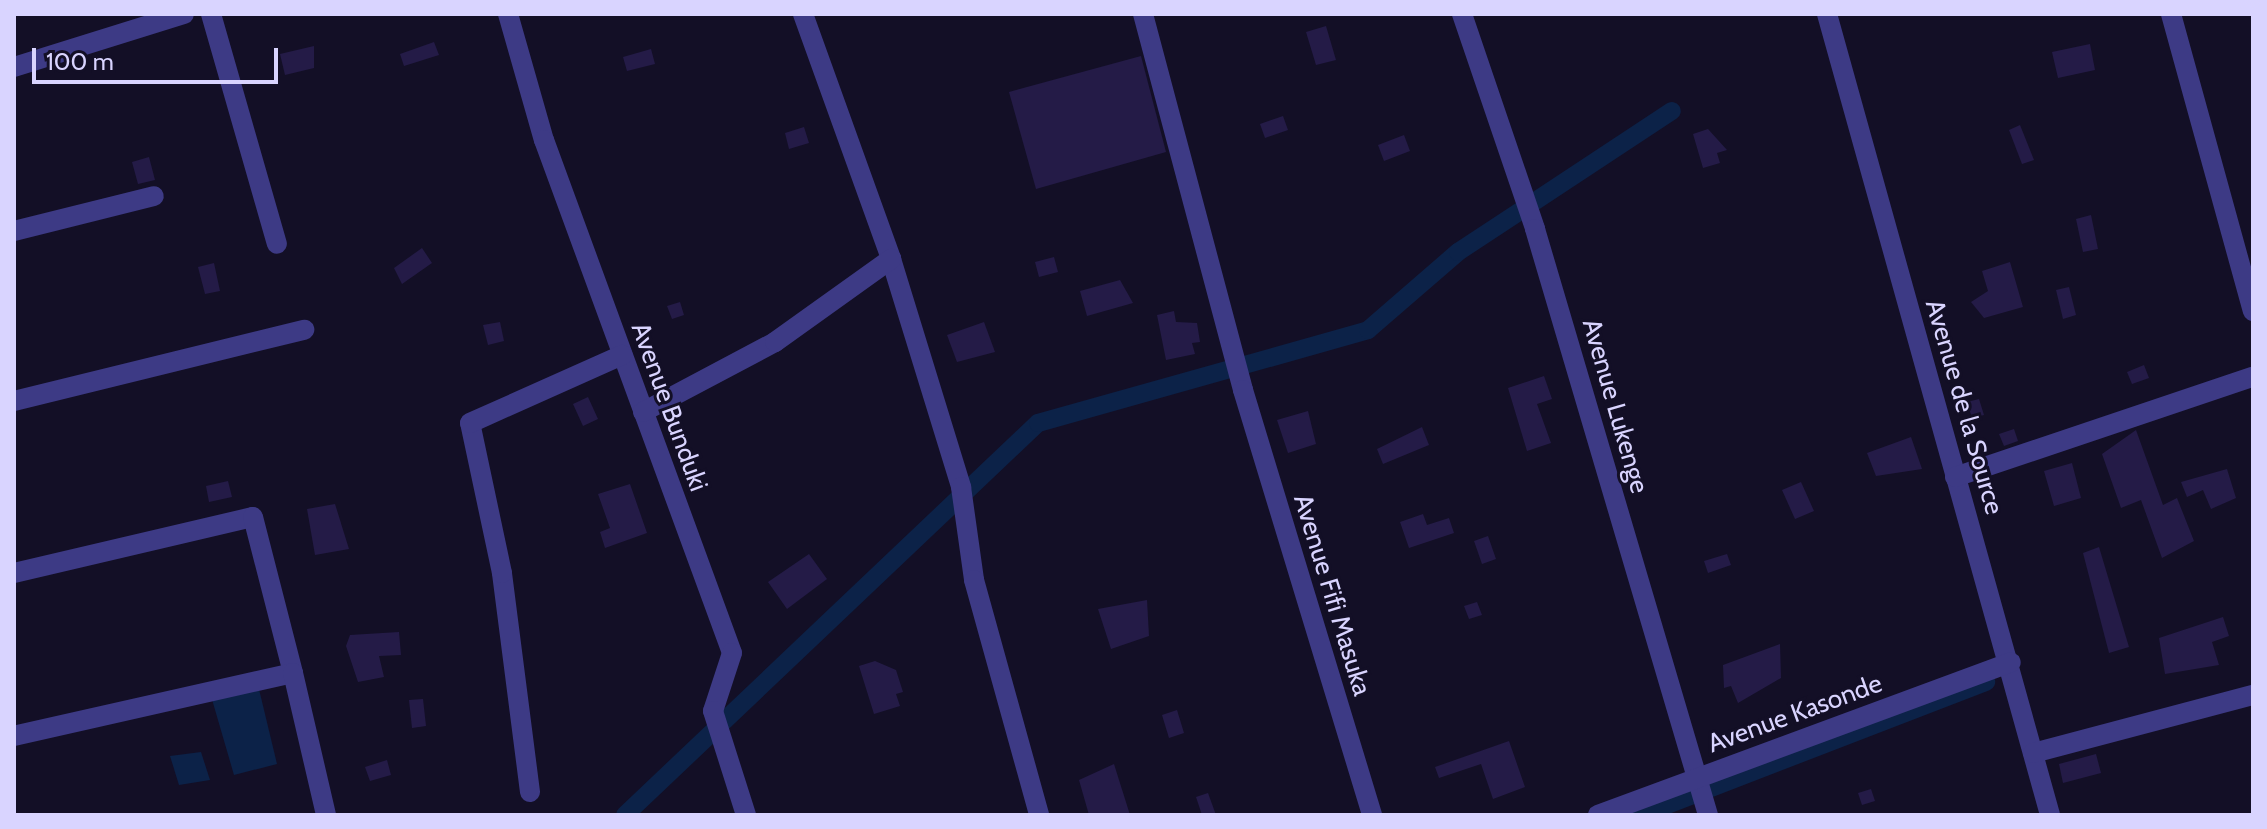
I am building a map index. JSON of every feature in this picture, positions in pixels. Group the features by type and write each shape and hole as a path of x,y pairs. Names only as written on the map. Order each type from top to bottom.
{"street":[{"path":"14,67 184,14"},
{"path":"211,14 277,244"},
{"name":"Avenue Bunduki","path":"508,14 544,140 732,653 713,711 746,815"},
{"path":"803,14 891,259 961,487 974,580 1039,815"},
{"name":"Avenue Fifi Masuka","path":"1143,14 1243,390 1372,815"},
{"name":"Avenue Lukenge","path":"1462,14 1535,229 1708,815"},
{"name":"Avenue de la Source","path":"1827,14 1955,477 2011,662 2050,815"},
{"path":"2171,14 2253,311"},
{"path":"14,231 154,196"},
{"path":"643,412 775,342 891,259"},
{"path":"14,401 304,330"},
{"path":"530,792 502,573 470,423 622,355"},
{"path":"1955,477 2253,377"},
{"path":"14,573 253,517 326,815"},
{"name":"Avenue Kasonde","path":"1598,815 2011,662"},
{"path":"14,736 293,673"},
{"path":"2033,753 2253,695"}],"water":[{"path":"258,685 277,764 234,775 211,696"},
{"path":"201,752 210,780 179,785 170,756"}],"building":[{"path":"1326,26 1336,60 1316,65 1306,32"},
{"path":"434,42 439,55 404,66 400,54"},
{"path":"2090,44 2095,70 2058,78 2052,52"},
{"path":"314,46 314,68 285,75 280,54"},
{"path":"651,49 655,64 627,71 623,57"},
{"path":"1141,56 1166,152 1036,189 1009,92"},
{"path":"1283,116 1288,130 1265,138 1260,124"},
{"path":"2020,125 2034,160 2022,164 2009,130"},
{"path":"804,127 809,143 789,149 785,133"},
{"path":"1708,129 1727,150 1717,153 1720,163 1703,168 1693,134"},
{"path":"1404,135 1410,151 1384,161 1378,145"},
{"path":"149,157 155,180 138,184 132,162"},
{"path":"2091,215 2098,249 2083,252 2076,219"},
{"path":"422,248 432,263 402,284 394,268"},
{"path":"1054,257 1058,272 1039,277 1035,262"},
{"path":"2010,262 2023,307 1984,318 1971,302 1988,291 1982,271"},
{"path":"214,263 220,291 205,294 198,267"},
{"path":"1120,280 1133,303 1087,316 1080,291"},
{"path":"2069,287 2076,315 2063,319 2056,290"},
{"path":"680,302 684,315 672,319 667,306"},
{"path":"1174,311 1176,322 1197,323 1200,342 1192,343 1195,354 1166,360 1157,315"},
{"path":"500,322 504,341 488,345 483,325"},
{"path":"984,322 995,352 957,362 947,335"},
{"path":"2144,365 2149,378 2132,384 2127,372"},
{"path":"1544,376 1552,399 1537,404 1551,443 1527,451 1508,388"},
{"path":"588,397 598,419 583,426 573,404"},
{"path":"1979,399 1984,415 1972,418 1967,402"},
{"path":"1308,411 1316,444 1288,453 1277,420"},
{"path":"1422,427 1429,445 1383,464 1377,449"},
{"path":"2014,429 2018,441 2004,446 1999,434"},
{"path":"2136,430 2163,505 2177,498 2194,541 2162,558 2141,500 2121,508 2102,454"},
{"path":"1911,437 1922,469 1876,476 1867,453"},
{"path":"2072,463 2081,498 2054,506 2044,471"},
{"path":"2227,469 2236,498 2211,509 2203,490 2187,497 2181,482"},
{"path":"228,481 232,497 209,502 206,486"},
{"path":"1801,482 1814,511 1795,519 1782,490"},
{"path":"630,484 647,533 605,548 600,532 610,528 598,494"},
{"path":"335,504 349,549 315,555 307,509"},
{"path":"1423,514 1427,525 1449,518 1454,533 1409,548 1400,522"},
{"path":"1488,536 1496,559 1482,564 1474,541"},
{"path":"2099,547 2129,647 2109,653 2083,553"},
{"path":"809,554 827,579 787,609 768,582"},
{"path":"1727,554 1731,565 1708,573 1704,561"},
{"path":"1147,600 1149,636 1111,649 1098,609"},
{"path":"1477,602 1482,615 1469,619 1464,606"},
{"path":"2223,617 2229,636 2212,642 2219,665 2165,674 2159,638"},
{"path":"399,632 401,655 379,656 384,677 358,682 346,646 350,635"},
{"path":"1780,644 1781,678 1738,703 1731,686 1724,688 1723,665"},
{"path":"875,661 896,670 903,692 896,694 900,706 874,714 859,666"},
{"path":"423,699 426,726 412,728 409,700"},
{"path":"1177,710 1184,733 1169,738 1162,715"},
{"path":"1509,741 1525,787 1493,799 1481,764 1439,778 1435,767"},
{"path":"2096,754 2101,773 2063,783 2059,764"},
{"path":"387,760 391,775 370,781 365,767"},
{"path":"1114,764 1130,815 1089,815 1079,780"},
{"path":"1871,789 1875,801 1862,805 1858,793"},
{"path":"1208,793 1216,815 1202,815 1196,797"}],"waterway":[{"path":"625,815 1038,423 1368,330 1458,252 1672,111"},
{"path":"1641,815 1986,682"}]}
